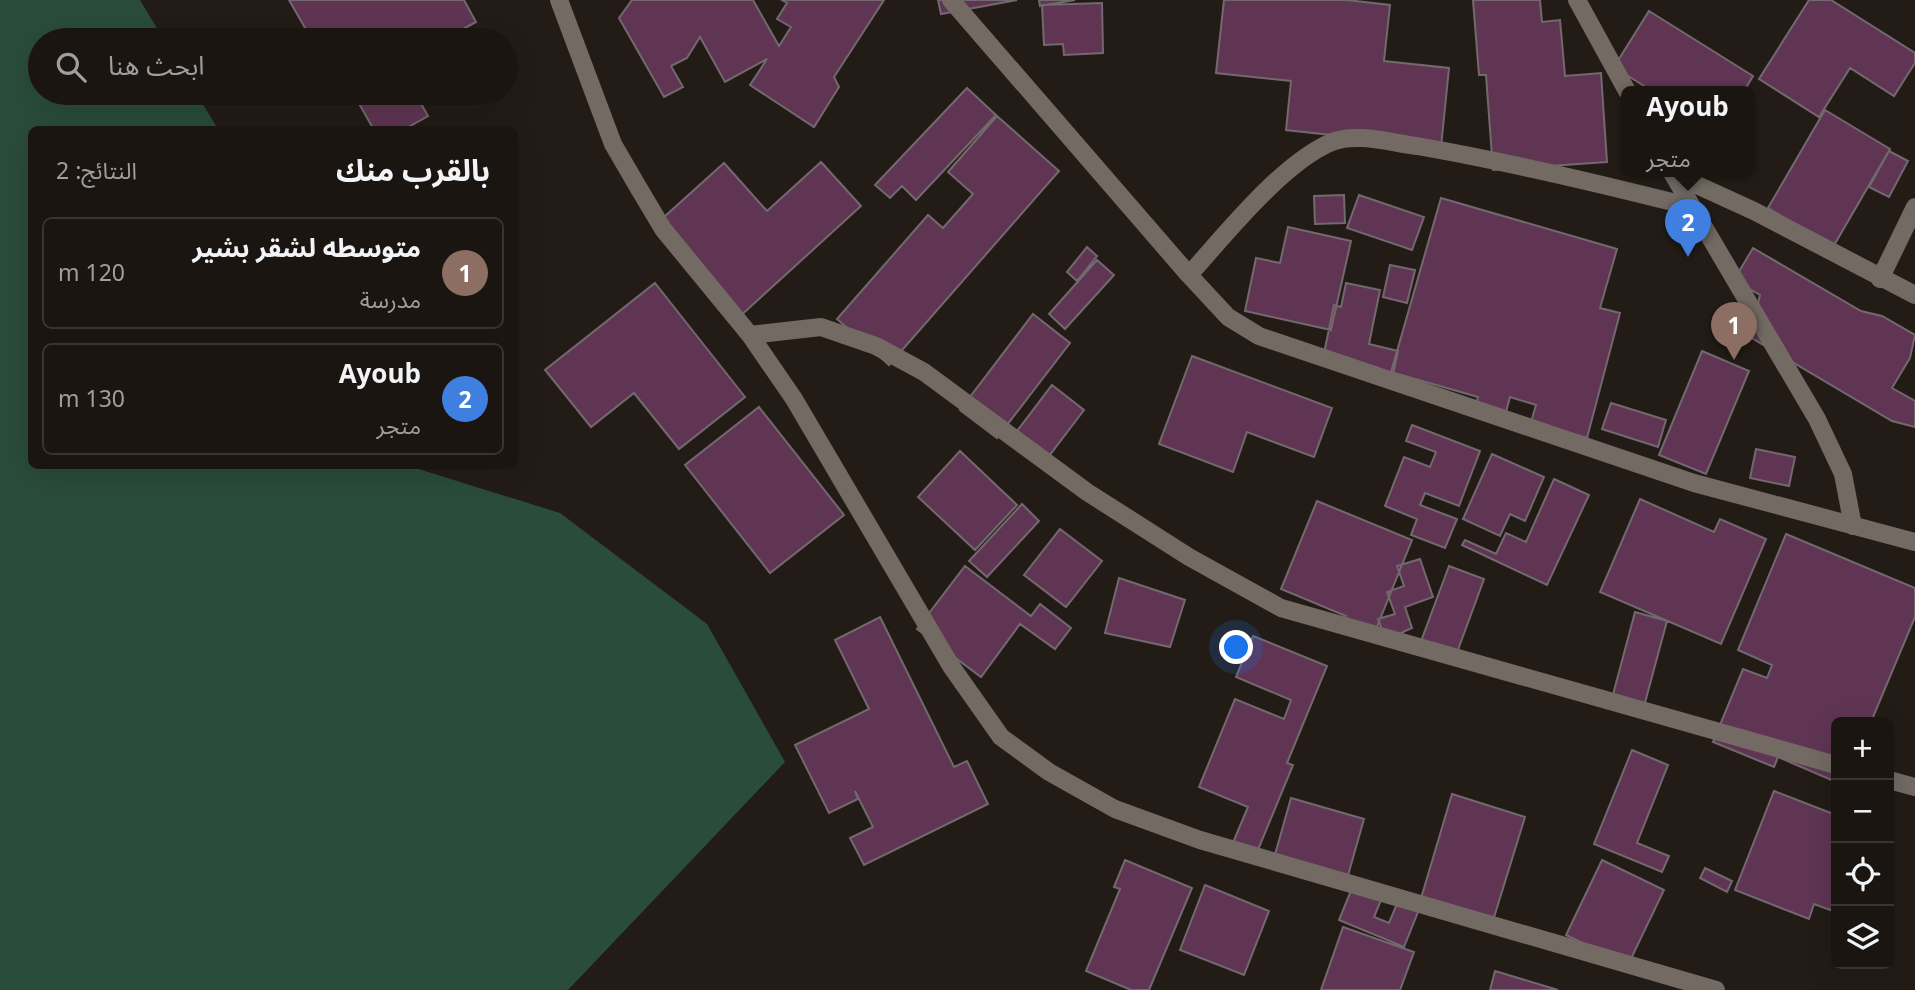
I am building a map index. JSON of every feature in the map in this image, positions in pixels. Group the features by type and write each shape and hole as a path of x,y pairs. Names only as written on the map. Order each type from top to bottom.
{"street":[{"path":"559,0 613,144 663,229 750,335 794,399 951,666 1002,737 1049,772 1115,809 1200,841 1716,990"},
{"path":"951,0 1189,275 1228,317 1259,335 1694,483 1915,542"},
{"path":"1577,0 1624,86"},
{"path":"1189,275 1261,195 1313,153 1334,141 1373,139 1465,154 1581,178 1692,207"},
{"path":"1674,177 1817,419 1843,474 1853,526"},
{"path":"1681,177 1754,211 1915,295"},
{"path":"1880,279 1915,207"},
{"path":"750,335 821,327 876,346 924,372 1099,499 1189,557 1281,608 1831,764"},
{"path":"1894,782 1915,788"}],"green space":[{"path":"0,0 140,0 157,28 28,28 28,105 203,105 216,126 28,126 28,469 419,469 560,513 707,624 785,762 568,990 0,990"}],"building":[{"path":"289,0 464,0 476,22 465,28 305,28"},
{"path":"632,0 753,0 779,46 791,27 777,19 787,3 782,0 884,0 834,77 839,87 814,127 750,85 767,59 725,82 700,37 687,58 671,66 683,87 664,97 619,18"},
{"path":"938,0 1017,0 941,14"},
{"path":"1039,0 1075,0 1040,6"},
{"path":"1224,0 1347,0 1390,5 1384,61 1449,68 1441,147 1286,130 1291,81 1216,73"},
{"path":"1473,0 1540,0 1542,22 1560,20 1565,76 1601,73 1607,162 1493,170 1486,75 1479,75"},
{"path":"1809,0 1831,0 1915,53 1915,63 1894,96 1850,68 1819,117 1759,79"},
{"path":"1102,3 1103,53 1064,55 1063,44 1044,45 1042,5"},
{"path":"1649,11 1753,76 1747,86 1644,86 1614,67"},
{"path":"967,88 996,115 916,200 902,186 890,198 875,185"},
{"path":"360,105 422,105 428,116 410,126 372,126"},
{"path":"1825,110 1890,149 1833,247 1768,208"},
{"path":"997,116 1059,171 889,365 837,319 928,215 943,228 973,194 948,172"},
{"path":"1889,151 1908,161 1889,197 1869,187"},
{"path":"821,162 861,206 737,319 663,218 724,163 767,211"},
{"path":"1344,195 1345,223 1315,224 1314,196"},
{"path":"1359,195 1424,217 1412,250 1347,228"},
{"path":"1441,198 1617,249 1600,308 1620,313 1587,438 1531,422 1536,405 1510,397 1503,423 1473,414 1478,397 1391,372"},
{"path":"1288,227 1351,241 1331,330 1245,311 1256,258 1280,263"},
{"path":"1087,247 1097,256 1077,281 1067,272"},
{"path":"1753,248 1861,311 1882,316 1915,335 1910,358 1892,388 1915,401 1915,427 1892,421 1750,337 1760,295 1734,280"},
{"path":"1097,260 1114,275 1065,329 1049,314"},
{"path":"1390,265 1415,270 1407,303 1383,297"},
{"path":"655,283 745,397 679,449 634,393 591,427 545,370"},
{"path":"1346,283 1380,290 1369,344 1398,351 1393,374 1323,358 1334,305 1341,307"},
{"path":"1033,314 1070,343 997,438 960,410"},
{"path":"1702,351 1749,371 1706,474 1659,455"},
{"path":"1192,356 1332,408 1314,457 1247,432 1233,472 1159,444"},
{"path":"1052,385 1084,410 1046,460 1014,435"},
{"path":"1611,403 1666,420 1658,447 1602,429"},
{"path":"759,407 844,515 770,573 685,465"},
{"path":"1412,425 1480,451 1459,506 1425,493 1420,505 1457,519 1445,548 1411,535 1417,519 1385,506 1404,457 1430,467 1436,452 1406,441"},
{"path":"1756,449 1795,457 1789,486 1750,478"},
{"path":"960,451 1017,505 975,550 918,497"},
{"path":"1492,454 1544,477 1525,521 1510,514 1500,536 1463,519"},
{"path":"1554,479 1589,495 1547,585 1462,545 1465,540 1496,554 1506,533 1526,542"},
{"path":"1640,499 1714,532 1720,519 1766,539 1721,644 1600,592"},
{"path":"1317,501 1412,540 1374,634 1343,621 1346,616 1281,589"},
{"path":"1022,504 1039,521 987,577 969,561"},
{"path":"1060,529 1102,561 1066,607 1024,575"},
{"path":"1786,534 1915,588 1915,617 1873,717 1831,717 1831,780 1778,757 1774,767 1713,742 1743,669 1767,678 1772,665 1738,650"},
{"path":"1420,559 1433,597 1405,607 1412,628 1386,640 1378,619 1395,614 1387,592 1404,586 1397,566"},
{"path":"965,566 1031,616 1040,604 1071,628 1055,649 1020,624 981,677 917,629"},
{"path":"1449,566 1484,579 1455,658 1420,644"},
{"path":"1119,578 1185,600 1170,647 1105,633"},
{"path":"1635,612 1667,621 1643,710 1611,702"},
{"path":"880,617 954,767 967,761 988,804 864,865 850,838 873,827 855,791 858,799 829,813 795,745 869,709 835,640"},
{"path":"1253,636 1327,666 1287,763 1293,765 1253,862 1229,852 1248,807 1199,787 1235,699 1284,719 1291,700 1236,677"},
{"path":"1632,750 1668,765 1637,843 1669,856 1662,872 1594,844"},
{"path":"1774,791 1831,813 1831,910 1814,904 1809,919 1735,890"},
{"path":"1452,794 1525,817 1491,927 1419,905"},
{"path":"1291,798 1364,819 1345,886 1272,865"},
{"path":"1125,860 1192,888 1149,990 1131,990 1086,971 1120,889 1114,887"},
{"path":"1602,860 1664,890 1628,965 1566,935"},
{"path":"1705,868 1732,881 1727,892 1700,878"},
{"path":"1205,885 1269,911 1244,975 1180,950"},
{"path":"1352,888 1381,900 1374,917 1389,923 1399,899 1420,907 1404,947 1339,920"},
{"path":"1343,927 1414,952 1400,990 1321,990"},
{"path":"1495,971 1558,990 1490,990"}],"place":[{"name":"Ayoub","path":"1688,257"},
{"name":"متوسطه لشقر بشير","path":"1734,360"}]}
